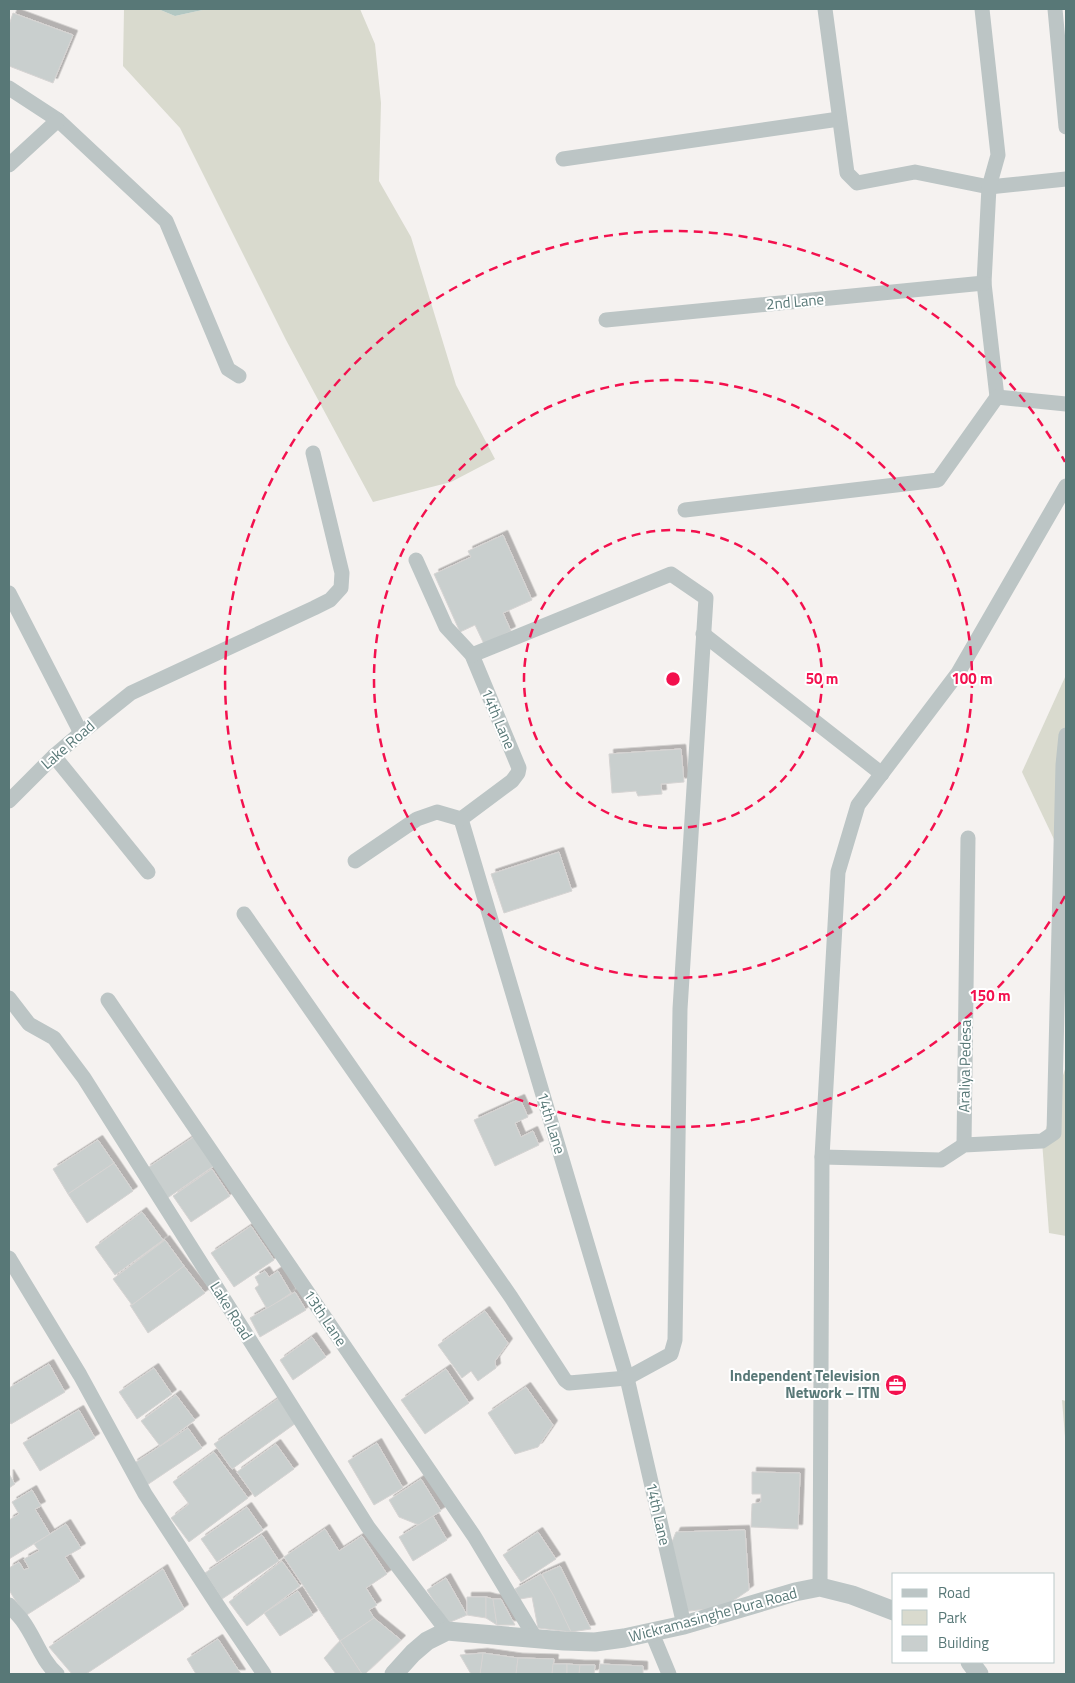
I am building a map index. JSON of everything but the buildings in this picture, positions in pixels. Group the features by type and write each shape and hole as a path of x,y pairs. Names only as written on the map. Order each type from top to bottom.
{"street":[{"path":"825,9 847,174 857,183 915,172 989,187 1066,179"},
{"path":"685,510 938,480 997,397 984,283 989,187 998,155 982,9"},
{"path":"1055,9 1066,127"},
{"path":"9,88 58,120 166,221 228,369 239,376"},
{"path":"9,165 58,120"},
{"path":"563,158 839,120"},
{"name":"2nd Lane","path":"606,320 984,283"},
{"path":"997,397 1066,404"},
{"name":"Lake Road","path":"9,801 81,732 131,693 330,600 341,588 342,573 313,453"},
{"path":"820,1587 822,1157 838,872 858,805 958,673 1066,486"},
{"path":"244,914 511,1296 565,1380 570,1382 627,1378 671,1354 676,1340 680,1009 706,598 672,574 472,655 446,627 416,560"},
{"path":"9,593 81,732"},
{"path":"703,634 882,774"},
{"name":"14th Lane","path":"472,655 519,768 518,773 512,780 461,819 627,1378 684,1625"},
{"path":"822,1157 940,1160 964,1145 1042,1141 1054,1133 1063,765 1066,736"},
{"path":"54,756 148,872"},
{"path":"355,861 417,819 437,812 461,819"},
{"name":"Araliya Pedesa","path":"964,1145 968,838"},
{"name":"Lake Road","path":"9,998 29,1024 54,1038 84,1078 368,1527 447,1631"},
{"name":"13th Lane","path":"108,1000 474,1536 536,1639"},
{"path":"9,1258 80,1375 145,1494 264,1674"},
{"name":"Wickramasinghe Pura Road","path":"447,1631 596,1642 652,1633 795,1592 820,1587 852,1595 892,1610"},
{"path":"9,1605 23,1620 52,1670 57,1674"},
{"path":"394,1674 427,1641 447,1631"},
{"path":"652,1633 669,1674"},
{"path":"971,1663 979,1674"}],"green space":[{"path":"124,9 158,9 175,16 207,9 360,9 375,44 381,103 379,181 411,237 456,385 495,459 451,482 373,502 286,340 180,128 123,66"},
{"path":"1066,675 1066,857 1060,852 1022,772"},
{"path":"1066,1066 1066,1236 1049,1233 1042,1141"},
{"path":"1062,1400 1066,1401 1066,1449"}],"water":[{"path":"158,9 207,9 175,16"}],"place":[{"name":"Independent Television Network – ITN","path":"896,1385"}]}
